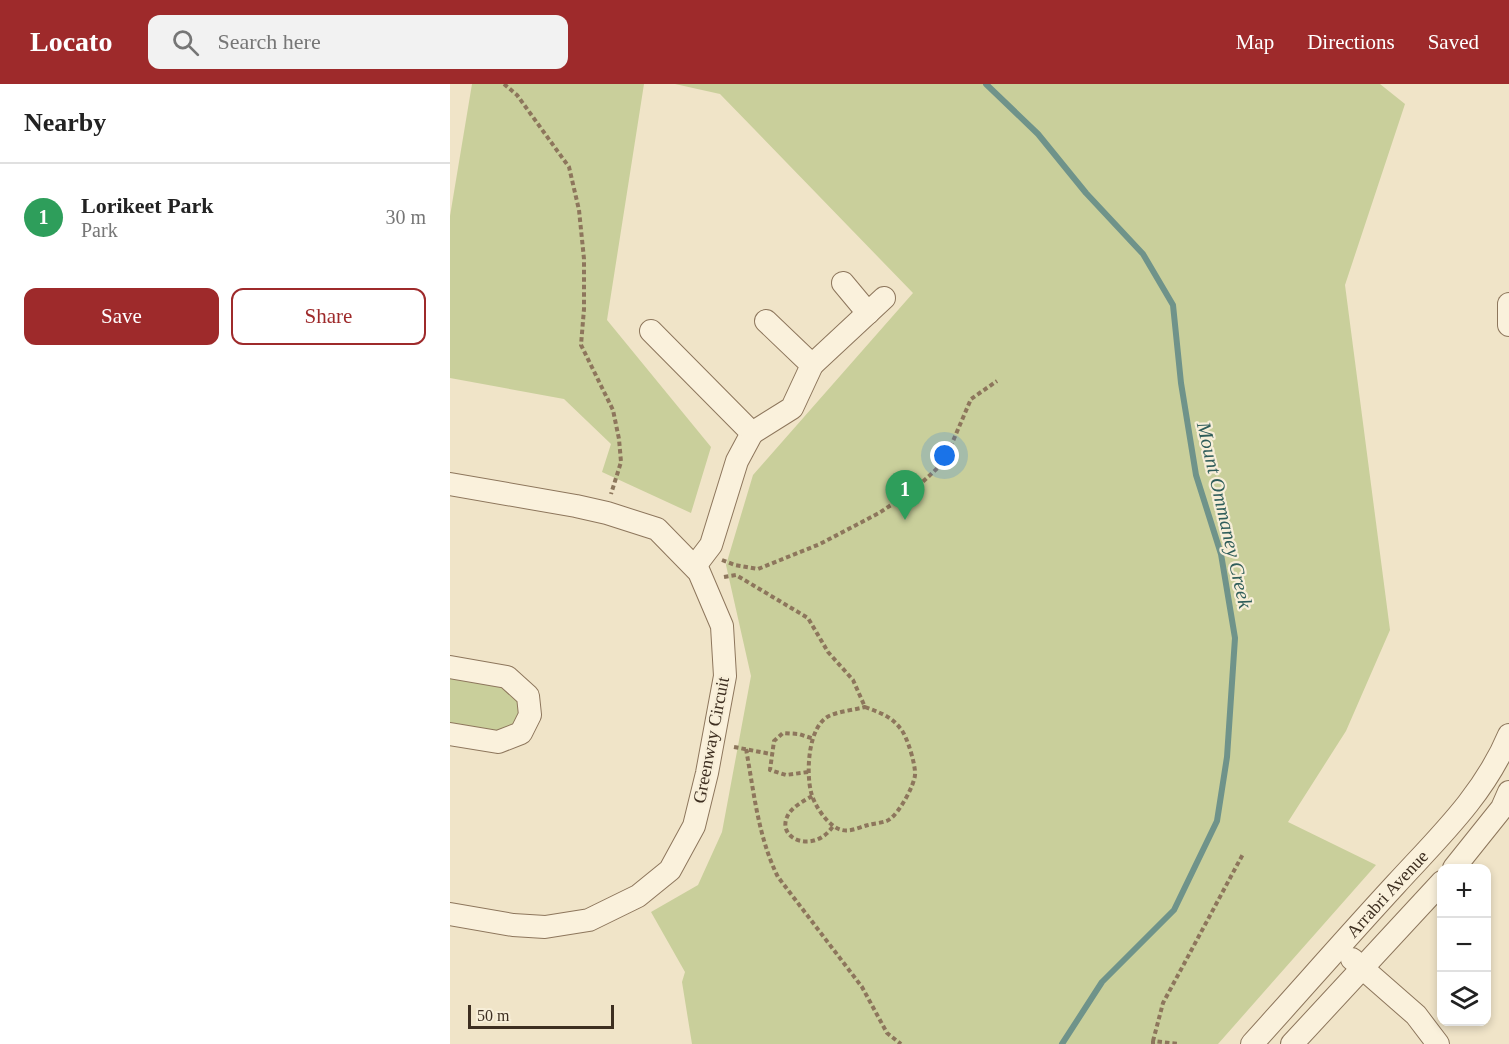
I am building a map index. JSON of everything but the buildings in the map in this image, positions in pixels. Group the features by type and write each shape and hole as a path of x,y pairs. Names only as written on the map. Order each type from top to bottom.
{"street":[{"path":"700,560 711,545 737,461 752,433 792,408 812,365 876,305 843,283"},
{"path":"1509,303 1509,325"},
{"path":"766,321 812,365"},
{"path":"651,331 752,433"},
{"name":"Greenway Circuit","path":"450,484 607,513 657,529 700,560 722,626 725,676 707,773 694,826 670,870 638,896 589,920 545,927 513,925 450,914"},
{"path":"450,667 507,677 528,696 530,715 521,733 498,742 450,734"},
{"name":"Arrabri Avenue","path":"1252,1044 1463,812 1480,788 1509,735"},
{"name":"Arrabri Avenue","path":"1457,864 1502,808 1509,792"},
{"name":"Arrabri Avenue","path":"1292,1044 1437,887"},
{"path":"1340,947 1416,1015 1438,1044"}],"path":[{"path":"504,84 517,95 569,167 579,210 584,269 581,345 613,410 619,439 621,462 607,513"},
{"path":"700,560 758,569 820,544 879,513 914,490 944,462 971,399 997,381"},
{"path":"724,577 736,575 808,618 828,652 853,680 865,707"},
{"path":"865,707 885,715 900,728 907,739 915,775 903,804 890,820 854,830 842,830 833,826 821,812 812,796 808,772 814,739 818,727 828,717 865,707"},
{"path":"808,772 786,775 770,770 771,753 774,741 783,733 799,734 814,739"},
{"path":"734,747 771,753"},
{"path":"746,749 761,832 768,857 778,877 862,987 887,1033 901,1044"},
{"path":"812,796 794,808 787,817 786,827 790,835 802,843 814,843 828,835 833,826"},
{"path":"1179,1044 1153,1043 1163,1003 1243,854"}],"green space":[{"path":"472,84 644,84 607,320 711,447 691,513 602,472 611,444 564,399 450,378 450,216"},
{"path":"675,84 1380,84 1405,104 1345,285 1390,630 1346,731 1288,822 1376,865 1218,1044 692,1044 682,982 685,972 651,912 698,885 722,832 751,676 726,565 753,475 913,293 720,94"},
{"path":"450,675 512,690 520,706 518,720 513,726 496,733 450,725"}],"waterway":[{"name":"Mount Ommaney Creek","path":"986,84 1038,134 1086,193 1143,254 1173,305 1181,383 1196,475 1221,554 1235,638 1227,757 1217,821 1174,910 1102,982 1062,1044"}],"place":[{"name":"Lorikeet Park","path":"905,520"}]}
